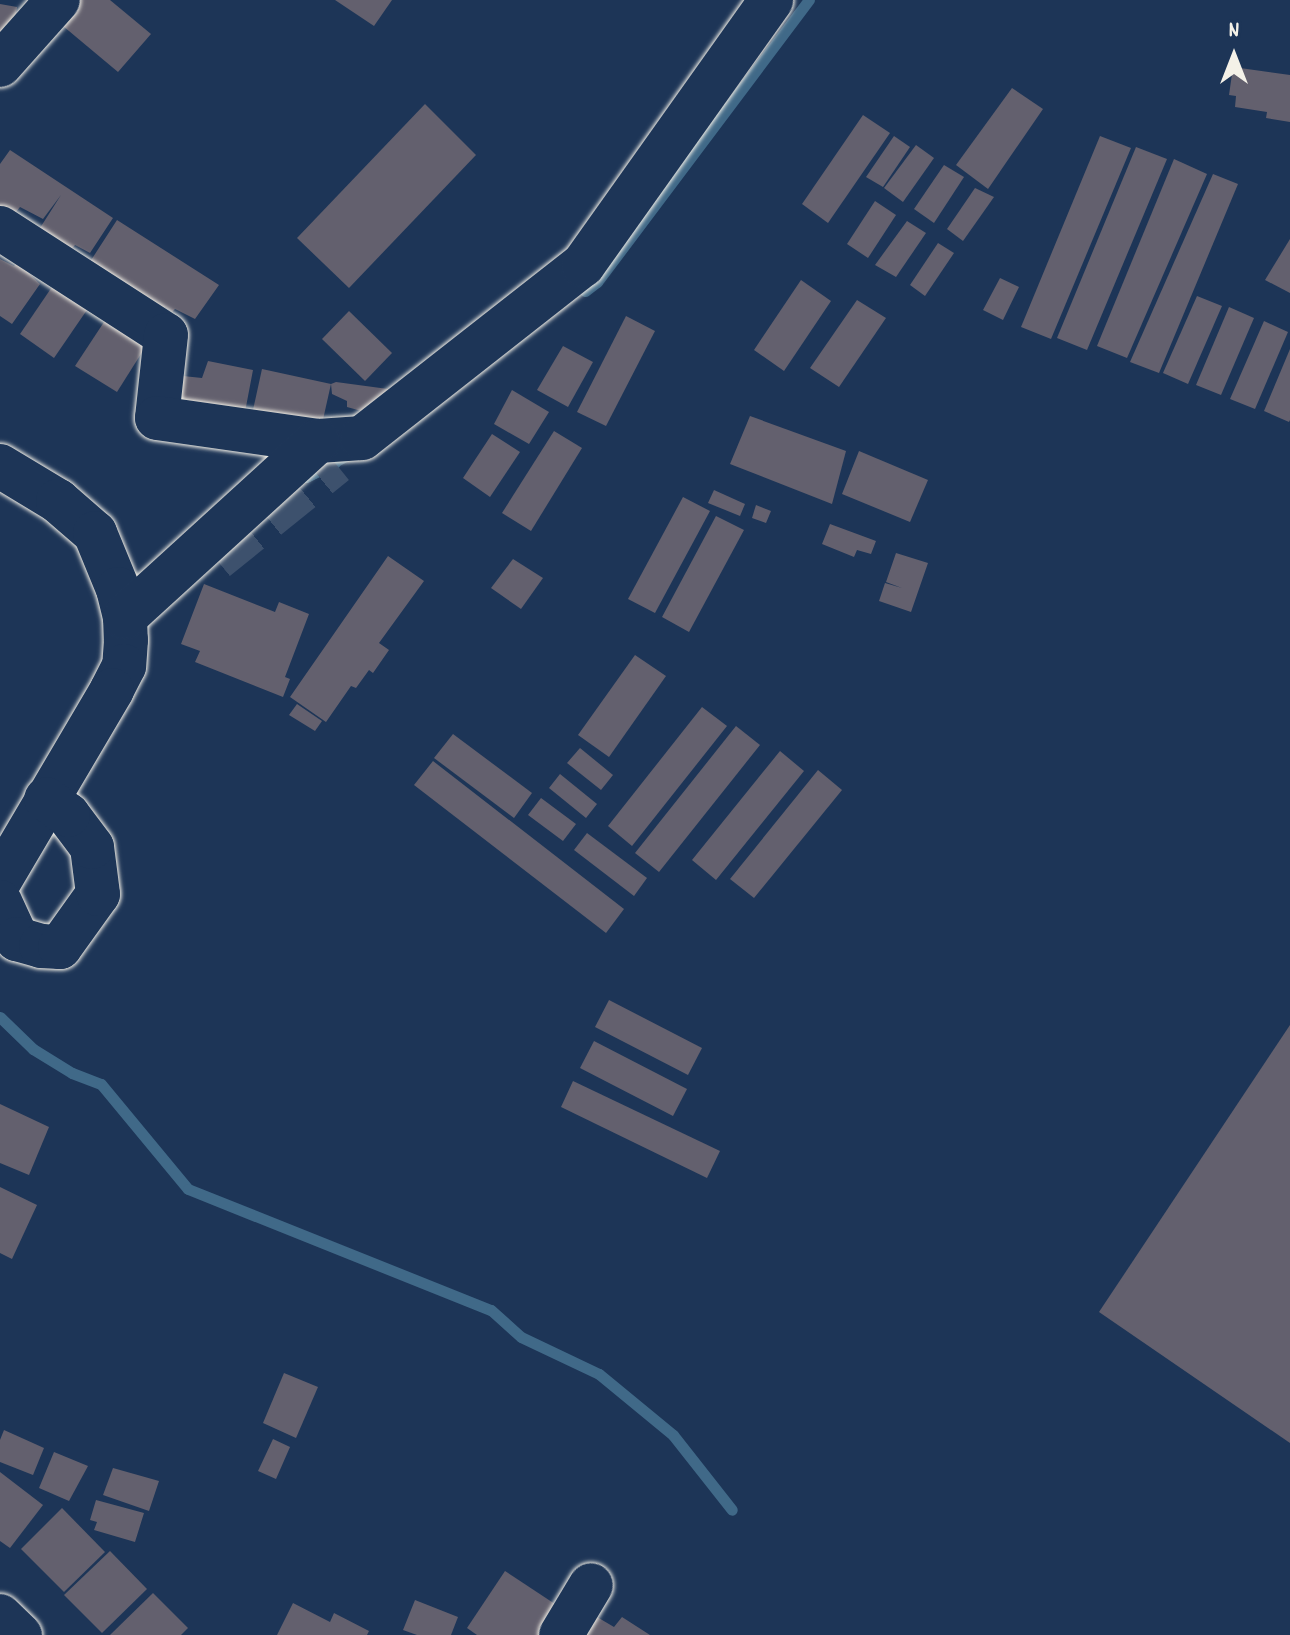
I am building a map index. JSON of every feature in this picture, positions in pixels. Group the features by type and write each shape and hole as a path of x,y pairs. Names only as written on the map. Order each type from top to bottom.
{"street":[{"path":"0,65 58,0"},
{"path":"0,228 166,335 157,418 318,441 362,438 583,265 771,0"},
{"path":"125,617 204,522 318,441"},
{"path":"0,466 58,501 95,533 109,560 125,617 124,666 0,880"},
{"path":"0,902 17,939 60,947 98,894 92,847 68,815 46,799"},
{"path":"561,1635 591,1585"},
{"path":"0,1616 20,1635"}],"building":[{"path":"73,0 110,0 151,34 118,72 57,21"},
{"path":"335,0 392,0 374,26"},
{"path":"0,4 17,7 13,36 0,35"},
{"path":"1233,67 1290,75 1290,122 1266,118 1267,112 1235,107 1236,96 1229,95"},
{"path":"1012,88 1043,109 988,189 956,165"},
{"path":"425,104 476,155 349,288 297,238"},
{"path":"863,115 890,133 828,223 802,204"},
{"path":"894,136 910,147 883,187 866,177"},
{"path":"1100,136 1131,148 1051,339 1021,327"},
{"path":"916,145 934,158 903,202 884,188"},
{"path":"1136,147 1167,159 1087,350 1057,338"},
{"path":"10,150 113,218 90,253 75,245 70,251 33,239 61,195 43,219 20,207 8,222 0,216 0,164"},
{"path":"1174,159 1207,174 1127,358 1097,346"},
{"path":"944,165 964,177 934,223 914,209"},
{"path":"1213,174 1238,184 1159,373 1130,362"},
{"path":"975,188 994,197 963,241 947,229"},
{"path":"875,201 896,215 868,258 847,244"},
{"path":"117,220 219,285 195,319 165,307 159,312 86,268"},
{"path":"907,221 926,233 896,277 875,265"},
{"path":"1290,239 1290,293 1265,280"},
{"path":"938,243 954,253 925,296 910,285"},
{"path":"0,259 14,266 18,263 40,284 12,324 0,316"},
{"path":"1000,278 1019,287 1003,320 983,310"},
{"path":"801,280 831,301 784,371 754,350"},
{"path":"54,284 89,307 54,358 20,334"},
{"path":"1197,296 1222,306 1188,384 1163,373"},
{"path":"857,300 886,318 839,387 810,368"},
{"path":"1229,307 1254,318 1221,395 1196,385"},
{"path":"349,311 392,353 365,381 322,339"},
{"path":"626,316 655,331 606,426 577,412"},
{"path":"106,319 146,346 117,392 75,366"},
{"path":"1264,321 1288,332 1255,409 1230,399"},
{"path":"563,346 593,362 568,407 537,390"},
{"path":"1290,349 1290,420 1289,422 1264,411"},
{"path":"208,361 253,370 245,412 179,403 183,376 202,378"},
{"path":"262,369 331,384 322,424 253,410"},
{"path":"336,382 388,389 390,394 365,412 347,407 347,401 332,394 331,384"},
{"path":"512,390 549,412 529,444 494,424"},
{"path":"750,416 846,451 832,504 730,464"},
{"path":"554,431 582,448 531,531 502,513"},
{"path":"492,434 520,452 490,497 463,478"},
{"path":"859,451 928,480 910,522 842,494"},
{"path":"714,490 745,504 740,516 708,503"},
{"path":"683,497 710,511 655,613 628,599"},
{"path":"756,505 771,511 766,523 752,518"},
{"path":"716,516 744,530 689,632 662,617"},
{"path":"830,524 876,541 871,554 857,550 854,557 822,544"},
{"path":"896,553 928,563 911,612 879,601 885,583 902,588 886,582"},
{"path":"388,556 424,581 379,643 389,650 373,673 369,670 356,688 351,686 326,722 290,697"},
{"path":"513,559 543,578 521,609 491,588"},
{"path":"204,584 275,612 279,602 309,614 285,677 290,679 283,697 195,662 200,651 181,644"},
{"path":"635,655 666,676 609,757 578,735"},
{"path":"297,704 322,721 315,731 289,715"},
{"path":"702,707 727,726 632,846 608,826"},
{"path":"736,726 760,745 659,872 635,853"},
{"path":"453,734 532,793 514,818 434,758"},
{"path":"580,748 613,775 601,790 567,763"},
{"path":"780,751 804,771 716,880 692,860"},
{"path":"433,761 624,909 606,933 414,785"},
{"path":"818,770 842,790 754,898 730,879"},
{"path":"560,774 597,804 586,818 549,788"},
{"path":"541,798 576,824 563,841 528,815"},
{"path":"587,833 647,878 634,896 574,850"},
{"path":"609,1000 702,1048 688,1075 595,1027"},
{"path":"1290,1025 1290,1443 1099,1312"},
{"path":"594,1041 687,1089 673,1116 580,1068"},
{"path":"573,1081 720,1151 707,1178 561,1107"},
{"path":"0,1104 49,1127 29,1175 0,1163"},
{"path":"0,1187 37,1205 12,1259 0,1253"},
{"path":"284,1373 318,1387 296,1438 263,1423"},
{"path":"4,1430 44,1448 33,1475 0,1462 0,1440"},
{"path":"273,1439 290,1447 276,1479 258,1471"},
{"path":"54,1452 88,1466 69,1501 39,1488"},
{"path":"113,1468 159,1481 149,1511 103,1495"},
{"path":"0,1472 43,1505 10,1548 0,1541"},
{"path":"96,1500 144,1513 135,1542 94,1530 97,1522 90,1520"},
{"path":"62,1508 105,1552 64,1592 21,1549"},
{"path":"110,1551 147,1589 102,1633 64,1595"},
{"path":"505,1571 561,1608 543,1635 477,1635 467,1628"},
{"path":"153,1593 188,1628 181,1635 110,1635"},
{"path":"415,1600 458,1617 451,1635 417,1635 403,1630"},
{"path":"293,1603 330,1622 334,1613 369,1631 367,1635 277,1635"},
{"path":"597,1617 614,1627 622,1617 650,1635 586,1635"}],"waterway":[{"path":"585,291 597,282 809,0"},
{"path":"306,477 347,455"},
{"path":"306,477 335,463"},
{"path":"0,1017 33,1049 72,1073 101,1084 188,1189 491,1310 521,1337 599,1374 673,1435 732,1510"}],"tunnel":[{"path":"216,559 335,463"}]}
